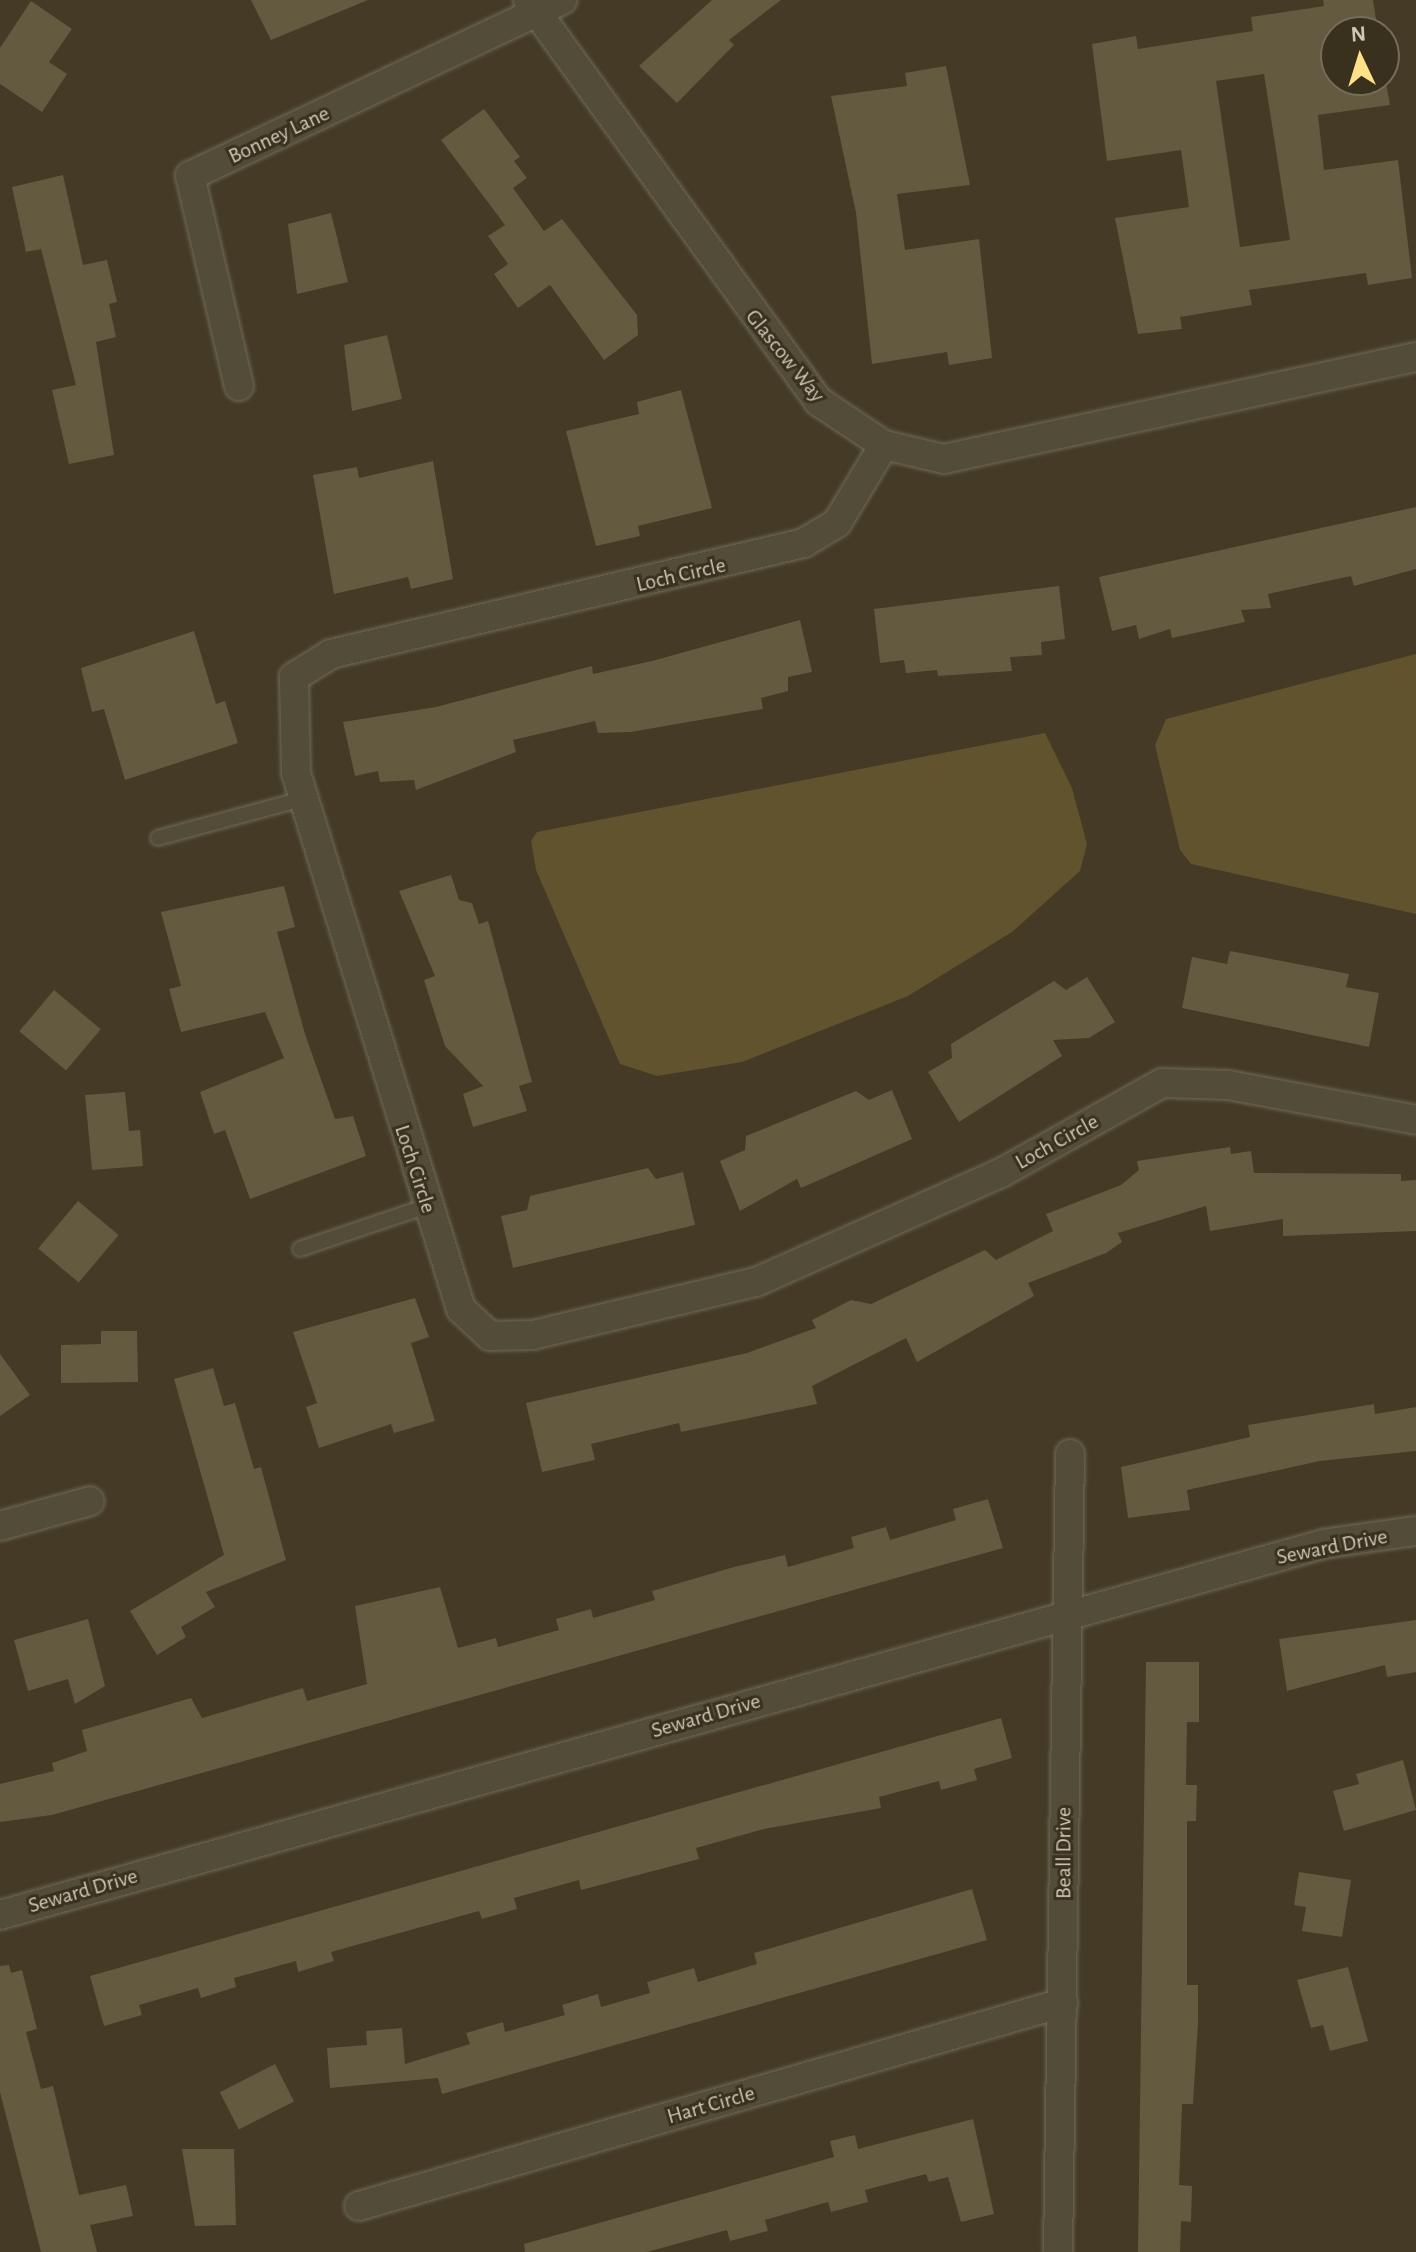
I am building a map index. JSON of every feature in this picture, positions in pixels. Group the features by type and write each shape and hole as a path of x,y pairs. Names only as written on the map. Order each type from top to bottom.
{"street":[{"name":"Bonney Lane","path":"239,386 190,176 531,8 562,0"},
{"name":"Glascow Way","path":"531,8 818,401 884,445 944,459 1416,357"},
{"name":"Loch Circle","path":"884,445 837,523 804,543 331,654 294,677 289,719 303,799 461,1309 490,1336 533,1335 756,1282 1001,1173 1162,1083 1228,1085 1416,1120"},
{"name":"Beall Drive","path":"1058,2252 1070,1454"},
{"path":"0,1526 90,1501"},
{"name":"Seward Drive","path":"0,1915 1323,1544 1416,1531"},
{"name":"Hart Circle","path":"359,2206 1063,2003"}],"lane":[{"path":"158,838 303,799"},
{"path":"300,1249 427,1206"}],"shaded area":[{"path":"1416,654 1416,914 1191,864 1180,850 1155,745 1166,719"},
{"path":"1045,733 1072,788 1087,844 1080,871 1012,932 908,996 742,1062 657,1076 620,1064 536,870 531,841 537,832"}],"building":[{"path":"251,0 368,0 271,40"},
{"path":"712,0 781,0 729,40 734,45 677,103 639,66"},
{"path":"1323,0 1373,0 1376,16 1320,16 1320,96 1388,96 1390,105 1318,115 1324,170 1398,160 1412,278 1368,285 1366,273 1249,290 1252,305 1180,317 1182,329 1138,334 1115,218 1189,207 1181,150 1107,161 1092,44 1136,36 1138,49 1253,31 1251,17 1324,6","holes":["1264,74 1290,240 1240,247 1216,81"]},
{"path":"31,1 72,29 49,62 67,74 42,112 0,84 0,48"},
{"path":"946,66 970,185 897,194 905,250 979,239 992,358 949,365 947,352 872,364 856,213 831,96 907,86 905,73"},
{"path":"484,109 520,157 514,161 527,178 513,188 544,231 562,219 637,315 638,335 604,360 550,285 518,308 494,274 508,264 488,236 505,225 441,140"},
{"path":"63,175 83,265 107,260 117,302 109,304 116,337 96,342 114,455 69,464 52,390 76,385 41,249 26,252 12,187"},
{"path":"331,213 348,282 297,294 288,224"},
{"path":"387,335 402,399 352,411 344,345"},
{"path":"681,390 712,508 638,526 640,536 596,546 566,431 639,414 637,402"},
{"path":"433,461 453,579 411,589 408,577 334,594 313,475 357,467 359,478"},
{"path":"1416,507 1416,569 1354,586 1351,576 1268,594 1271,608 1241,610 1245,622 1172,638 1170,629 1139,639 1136,625 1112,631 1099,577"},
{"path":"1059,586 1065,639 1041,642 1042,655 1010,657 1012,671 938,676 937,670 906,673 904,660 880,663 874,609"},
{"path":"800,620 812,672 788,677 788,691 761,698 763,709 631,732 598,733 595,721 513,740 516,752 416,790 414,780 380,782 378,771 355,776 343,722 436,707 592,666 593,674 652,661"},
{"path":"194,631 216,704 225,701 238,743 125,780 104,709 92,712 81,668"},
{"path":"451,875 459,900 472,903 479,924 488,921 532,1082 519,1086 527,1111 473,1127 463,1094 483,1086 445,1046 424,980 435,976 399,891"},
{"path":"284,886 295,927 277,932 305,1034 335,1119 353,1116 366,1156 250,1199 225,1130 214,1134 200,1092 284,1058 265,1012 181,1032 169,989 181,986 161,912"},
{"path":"1230,951 1349,974 1346,987 1379,993 1369,1047 1182,1008 1192,957 1227,964"},
{"path":"1087,977 1115,1022 1089,1038 1053,1040 1062,1056 959,1122 928,1072 952,1058 951,1044 1054,981 1066,990"},
{"path":"54,990 101,1029 66,1071 19,1031"},
{"path":"892,1090 912,1139 801,1188 797,1179 740,1211 720,1161 745,1150 746,1136 856,1091 869,1100"},
{"path":"125,1092 129,1131 140,1130 143,1166 92,1170 85,1095"},
{"path":"1230,1147 1231,1154 1251,1151 1254,1173 1401,1174 1401,1181 1416,1180 1416,1231 1283,1236 1283,1219 1210,1231 1206,1206 1118,1233 1122,1242 1106,1253 1028,1283 1034,1296 917,1362 906,1338 812,1386 817,1404 681,1432 679,1423 591,1444 595,1460 542,1472 526,1403 747,1353 816,1328 812,1320 851,1300 871,1304 985,1250 996,1260 1053,1231 1046,1214 1121,1185 1139,1170 1137,1161"},
{"path":"648,1168 656,1179 683,1172 695,1225 513,1268 501,1216 527,1210 530,1196"},
{"path":"78,1201 119,1235 79,1283 38,1248"},
{"path":"415,1298 429,1337 411,1343 435,1421 394,1433 391,1424 319,1448 306,1407 317,1403 293,1332"},
{"path":"101,1331 137,1331 138,1382 61,1383 61,1345 101,1344"},
{"path":"0,1354 30,1395 0,1416"},
{"path":"213,1368 224,1406 235,1403 254,1469 261,1467 286,1560 206,1592 215,1607 181,1627 186,1637 157,1655 130,1611 224,1555 174,1379"},
{"path":"1374,1404 1375,1414 1416,1407 1416,1451 1320,1461 1187,1490 1190,1510 1128,1518 1121,1467 1250,1437 1248,1425"},
{"path":"988,1499 1003,1548 52,1815 0,1822 0,1784 54,1771 52,1763 87,1751 82,1730 191,1698 202,1718 303,1688 307,1701 367,1684 355,1606 440,1587 458,1648 496,1638 498,1647 559,1630 556,1619 591,1609 593,1618 655,1600 652,1591 734,1567 785,1555 788,1567 854,1548 851,1537 886,1527 890,1540 956,1520 953,1509"},
{"path":"88,1619 105,1686 75,1704 68,1679 28,1691 14,1640"},
{"path":"1416,1620 1416,1672 1387,1677 1385,1665 1287,1691 1279,1639"},
{"path":"1146,1662 1199,1662 1199,1722 1187,1722 1186,1785 1197,1785 1196,1821 1187,1821 1187,1985 1198,1985 1198,2023 1193,2104 1182,2104 1179,2185 1192,2186 1191,2222 1181,2221 1180,2252 1138,2252"},
{"path":"1001,1718 1012,1758 974,1769 977,1780 941,1790 939,1781 879,1797 881,1808 764,1829 696,1848 699,1859 581,1890 579,1880 514,1898 517,1909 482,1919 479,1911 331,1952 334,1961 298,1972 296,1961 234,1978 236,1987 201,1998 198,1988 139,2005 142,2015 104,2026 90,1976"},
{"path":"1403,1760 1416,1810 1344,1831 1333,1791 1359,1784 1356,1774"},
{"path":"1299,1872 1351,1880 1342,1937 1302,1931 1306,1907 1294,1905"},
{"path":"972,1889 987,1940 442,2094 438,2078 330,2088 327,2048 367,2045 366,2031 402,2028 405,2064 470,2044 466,2033 503,2022 505,2032 565,2015 562,2005 598,1994 601,2007 650,1993 647,1982 694,1968 698,1982 757,1964 754,1953"},
{"path":"9,1965 11,1973 22,1970 37,2029 26,2032 41,2089 53,2086 79,2195 126,2185 133,2216 90,2225 97,2252 41,2252 0,2092 0,1966"},
{"path":"1348,1967 1368,2041 1330,2051 1323,2025 1311,2028 1297,1980"},
{"path":"275,2064 294,2101 239,2130 220,2092"},
{"path":"973,2119 994,2214 961,2222 948,2177 929,2182 926,2174 865,2190 868,2202 831,2212 828,2202 765,2220 768,2231 730,2241 727,2230 647,2252 525,2252 524,2244 834,2157 830,2141 855,2135 858,2149"},
{"path":"182,2149 234,2149 236,2225 195,2226"}]}
